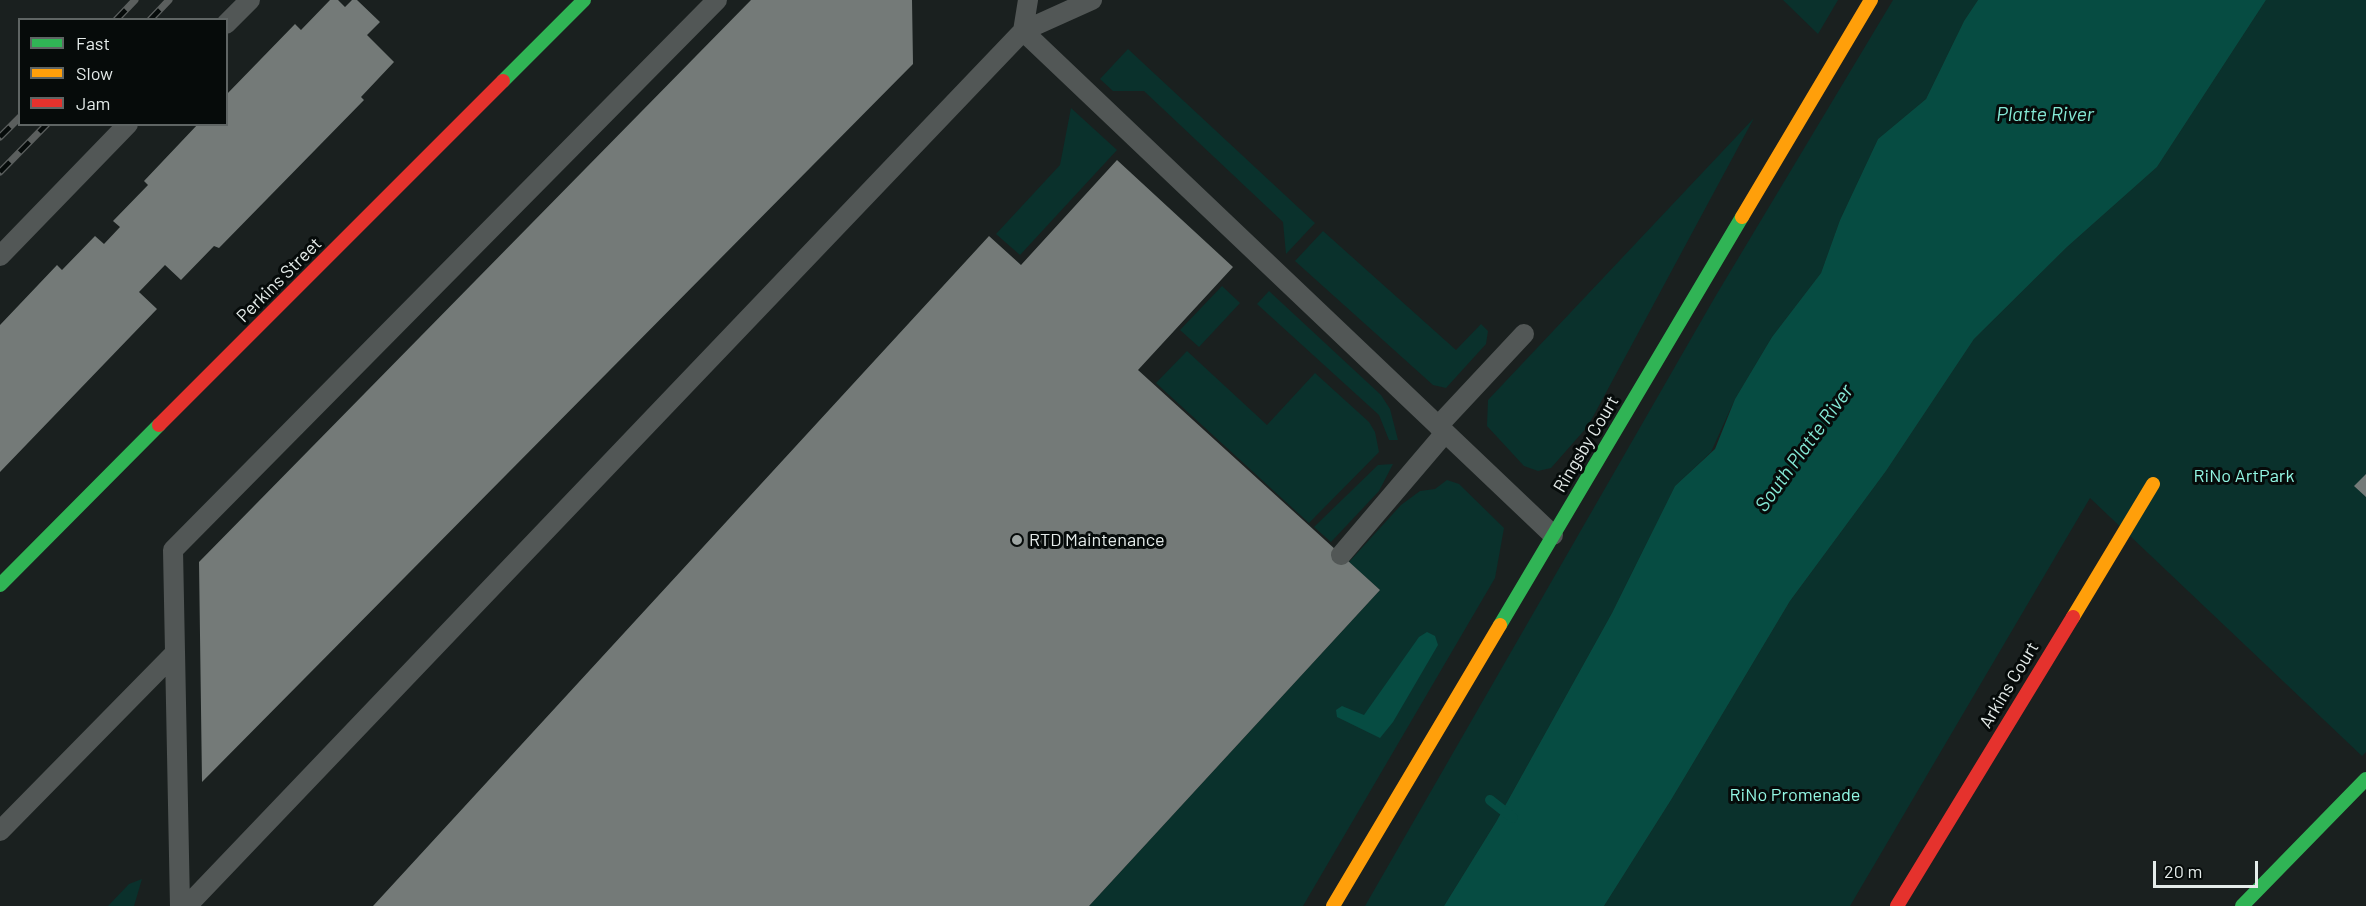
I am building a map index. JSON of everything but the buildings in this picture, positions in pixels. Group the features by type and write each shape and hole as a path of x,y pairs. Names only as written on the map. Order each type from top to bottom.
{"street":[{"name":"Perkins Street","path":"0,585 584,0"},
{"name":"Ringsby Court","path":"1333,906 1871,0"},
{"name":"Arkins Court","path":"1897,906 2153,484"},
{"path":"2242,906 2366,779"}],"lane":[{"path":"228,22 250,0"},
{"path":"180,906 173,550 717,0"},
{"path":"1023,31 1028,0"},
{"path":"187,906 1023,31 1092,0"},
{"path":"1023,31 1553,535"},
{"path":"0,256 126,126"},
{"path":"1341,555 1441,429 1524,334"},
{"path":"0,831 175,652"}],"green space":[{"path":"1783,0 1838,0 1818,34"},
{"path":"1893,0 1978,0 1964,21 1926,99 1878,139 1840,220 1821,273 1772,337 1735,399 1711,452 1675,486 1612,613 1496,822 1444,906 1365,906 1715,297"},
{"name":"RiNo Promenade","path":"2266,0 2366,0 2366,752 2362,756 2090,498 1850,906 1604,906 1671,800 1790,601 1886,471 1974,339 2067,247 2157,167"},
{"path":"1128,49 1315,223 1286,254 1283,222 1144,91 1113,91 1100,79"},
{"path":"1071,108 1117,150 1020,255 996,234 1060,165"},
{"path":"1754,118 1588,426 1551,468 1538,471 1524,466 1487,426 1488,400"},
{"path":"1323,231 1456,350 1481,324 1488,331 1486,344 1446,388 1433,385 1295,261"},
{"path":"1222,286 1240,303 1199,347 1180,330"},
{"path":"1269,291 1381,395 1390,409 1398,440 1389,440 1379,415 1257,304"},
{"path":"1187,351 1267,425 1315,373 1369,422 1375,432 1379,452 1309,523 1156,383"},
{"path":"1393,464 1379,491 1331,542 1314,527 1378,465"},
{"path":"1447,480 1459,484 1504,528 1495,578 1303,906 1089,906 1380,590 1349,562 1401,505 1420,491 1435,489"},
{"path":"142,879 134,906 108,906 129,884"}],"water":[{"name":"Platte River","path":"1978,0 2266,0 2157,167 2067,247 1974,339 1886,471 1790,601 1671,800 1604,906 1444,906 1496,822 1612,613 1675,486 1715,449 1735,399 1772,337 1821,273 1840,220 1878,139 1926,99 1964,21"},
{"path":"1427,632 1435,636 1438,645 1393,722 1380,738 1337,717 1336,710 1342,706 1364,715 1419,637"}],"waterway":[{"path":"1490,800 1513,818"}],"railway":[{"path":"118,18 135,0"},
{"path":"152,18 169,0"},
{"path":"0,137 18,119"},
{"path":"0,172 45,126"}],"traffic: fast":[{"path":"503,81 584,0"},
{"path":"1500,625 1742,217"},
{"path":"0,585 159,425"},
{"path":"2242,906 2366,779"}],"traffic: slow":[{"path":"1742,217 1871,0"},
{"path":"2073,617 2153,484"},
{"path":"1333,906 1500,625"}],"traffic: jam":[{"path":"159,425 503,81"},
{"path":"1897,906 2073,617"}],"place":[{"name":"RTD Maintenance","path":"1017,540"}],"water label":[{"name":"South Platte River","path":"1804,448"}],"park label":[{"name":"RiNo ArtPark","path":"2244,476"}]}
